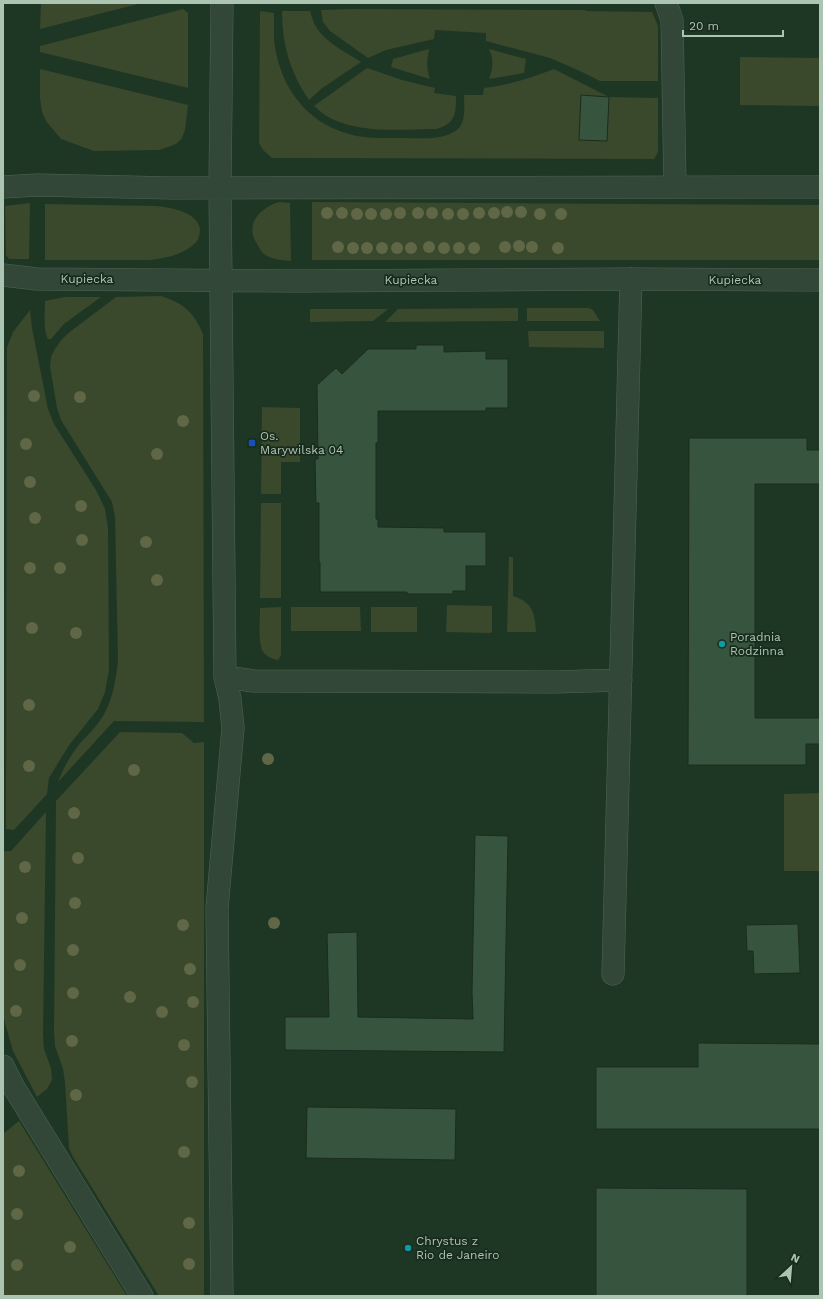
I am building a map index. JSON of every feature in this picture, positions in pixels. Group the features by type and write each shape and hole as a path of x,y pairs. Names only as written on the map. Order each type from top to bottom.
{"street":[{"path":"222,3 220,188 225,677 230,699 233,728 217,908 222,1296"},
{"path":"666,3 672,20 675,186"},
{"path":"3,187 37,185 220,188 675,186 820,187"},
{"name":"Kupiecka","path":"3,275 37,278 298,281 631,279 820,280"},
{"path":"613,974 631,279"},
{"path":"225,677 254,681 554,682 621,680"},
{"path":"3,1066 13,1086 142,1296"}],"green space":[{"path":"41,3 142,3 40,29"},
{"path":"183,9 188,13 188,88 40,52 40,46"},
{"path":"321,10 585,10 652,12 658,26 658,81 600,81 550,58 486,41 486,33 435,30 434,39 386,50 368,58 330,31 323,22"},
{"path":"260,11 274,13 274,40 277,56 288,86 296,99 307,111 319,120 333,128 349,134 362,137 382,138 432,138 447,135 459,128 463,121 464,95 483,95 484,88 520,81 554,69 609,97 658,98 658,152 654,159 272,158 263,150 259,143"},
{"path":"282,11 310,11 312,19 323,36 338,48 361,62 321,89 309,100 297,79 288,57 282,23"},
{"path":"429,49 427,64 430,79 391,67 393,59"},
{"path":"489,49 526,59 524,73 489,79 492,57"},
{"path":"740,57 820,58 820,106 740,105"},
{"path":"367,68 402,80 435,88 434,93 456,96 454,117 448,124 437,129 370,129 344,124 325,115 314,106"},
{"path":"40,69 188,105 185,130 182,138 176,144 159,150 94,151 61,139 46,121 42,112 40,98"},
{"path":"279,202 290,203 291,261 274,259 267,256 262,252 253,237 252,230 256,218 266,208"},
{"path":"312,202 820,205 820,260 312,260"},
{"path":"30,203 29,259 9,259 6,255 5,206"},
{"path":"45,204 155,206 175,209 194,218 198,223 200,234 197,241 193,245 170,257 151,260 45,260"},
{"path":"161,296 182,305 187,309 200,326 203,334 204,722 114,721 58,782 74,751 103,716 114,689 118,660 115,517 112,502 61,420 57,408 50,366 51,357 62,339 116,297"},
{"path":"65,297 101,297 64,324 51,339 48,339 46,336 45,326 45,301"},
{"path":"518,308 518,321 385,322 398,309"},
{"path":"527,308 589,308 593,310 600,321 527,321"},
{"path":"310,309 388,309 373,321 310,322"},
{"path":"30,310 32,328 48,409 54,424 96,490 105,509 108,528 109,670 105,692 98,709 70,744 49,778 47,794 14,830 6,829 7,347 13,332"},
{"path":"528,331 604,331 604,348 529,347"},
{"path":"262,407 300,408 300,462 281,462 281,494 261,494"},
{"path":"261,503 281,503 281,598 260,598"},
{"path":"509,557 513,557 513,596 529,605 534,614 536,632 507,632"},
{"path":"447,605 492,606 492,632 446,632"},
{"path":"281,607 281,655 278,660 269,657 262,650 260,635 260,608"},
{"path":"291,607 360,607 361,631 291,631"},
{"path":"371,607 417,607 417,632 371,632"},
{"path":"120,732 182,733 194,743 204,742 204,1296 159,1296 73,1157 69,1148 65,1082 63,1069 55,1046 54,1032 56,801"},
{"path":"820,793 820,871 784,871 784,794"},
{"path":"46,812 43,1035 44,1049 51,1068 52,1080 47,1089 37,1097 13,1051 3,1016 3,869 4,851 11,851"},
{"path":"19,1121 127,1296 3,1296 3,1134"}],"building":[{"path":"581,95 609,97 607,141 579,140"},
{"path":"416,345 444,345 444,352 486,351 486,359 508,359 508,408 486,408 486,411 378,411 378,443 376,443 376,519 378,519 378,527 444,528 444,532 486,532 486,566 466,566 466,591 453,591 453,594 407,594 407,592 320,592 319,503 316,503 315,459 318,459 317,385 336,368 342,374 368,349 416,349"},
{"name":"Poradnia Rodzinna","path":"689,438 807,438 807,450 820,450 820,484 755,484 755,718 820,718 820,744 806,744 806,765 688,765"},
{"path":"475,835 508,836 504,1052 285,1050 285,1017 329,1017 327,933 357,932 358,1017 473,1019 472,993"},
{"path":"798,924 800,973 754,974 753,951 747,951 746,925"},
{"path":"698,1043 820,1044 820,1129 596,1129 596,1067 698,1067"},
{"path":"307,1107 456,1109 455,1160 306,1158"},
{"path":"596,1188 747,1189 747,1296 596,1296"}],"place":[{"name":"Os. Marywilska 04","path":"252,443"},
{"name":"Poradnia Rodzinna","path":"722,644"},
{"name":"Chrystus z Rio de Janeiro","path":"408,1248"}]}
